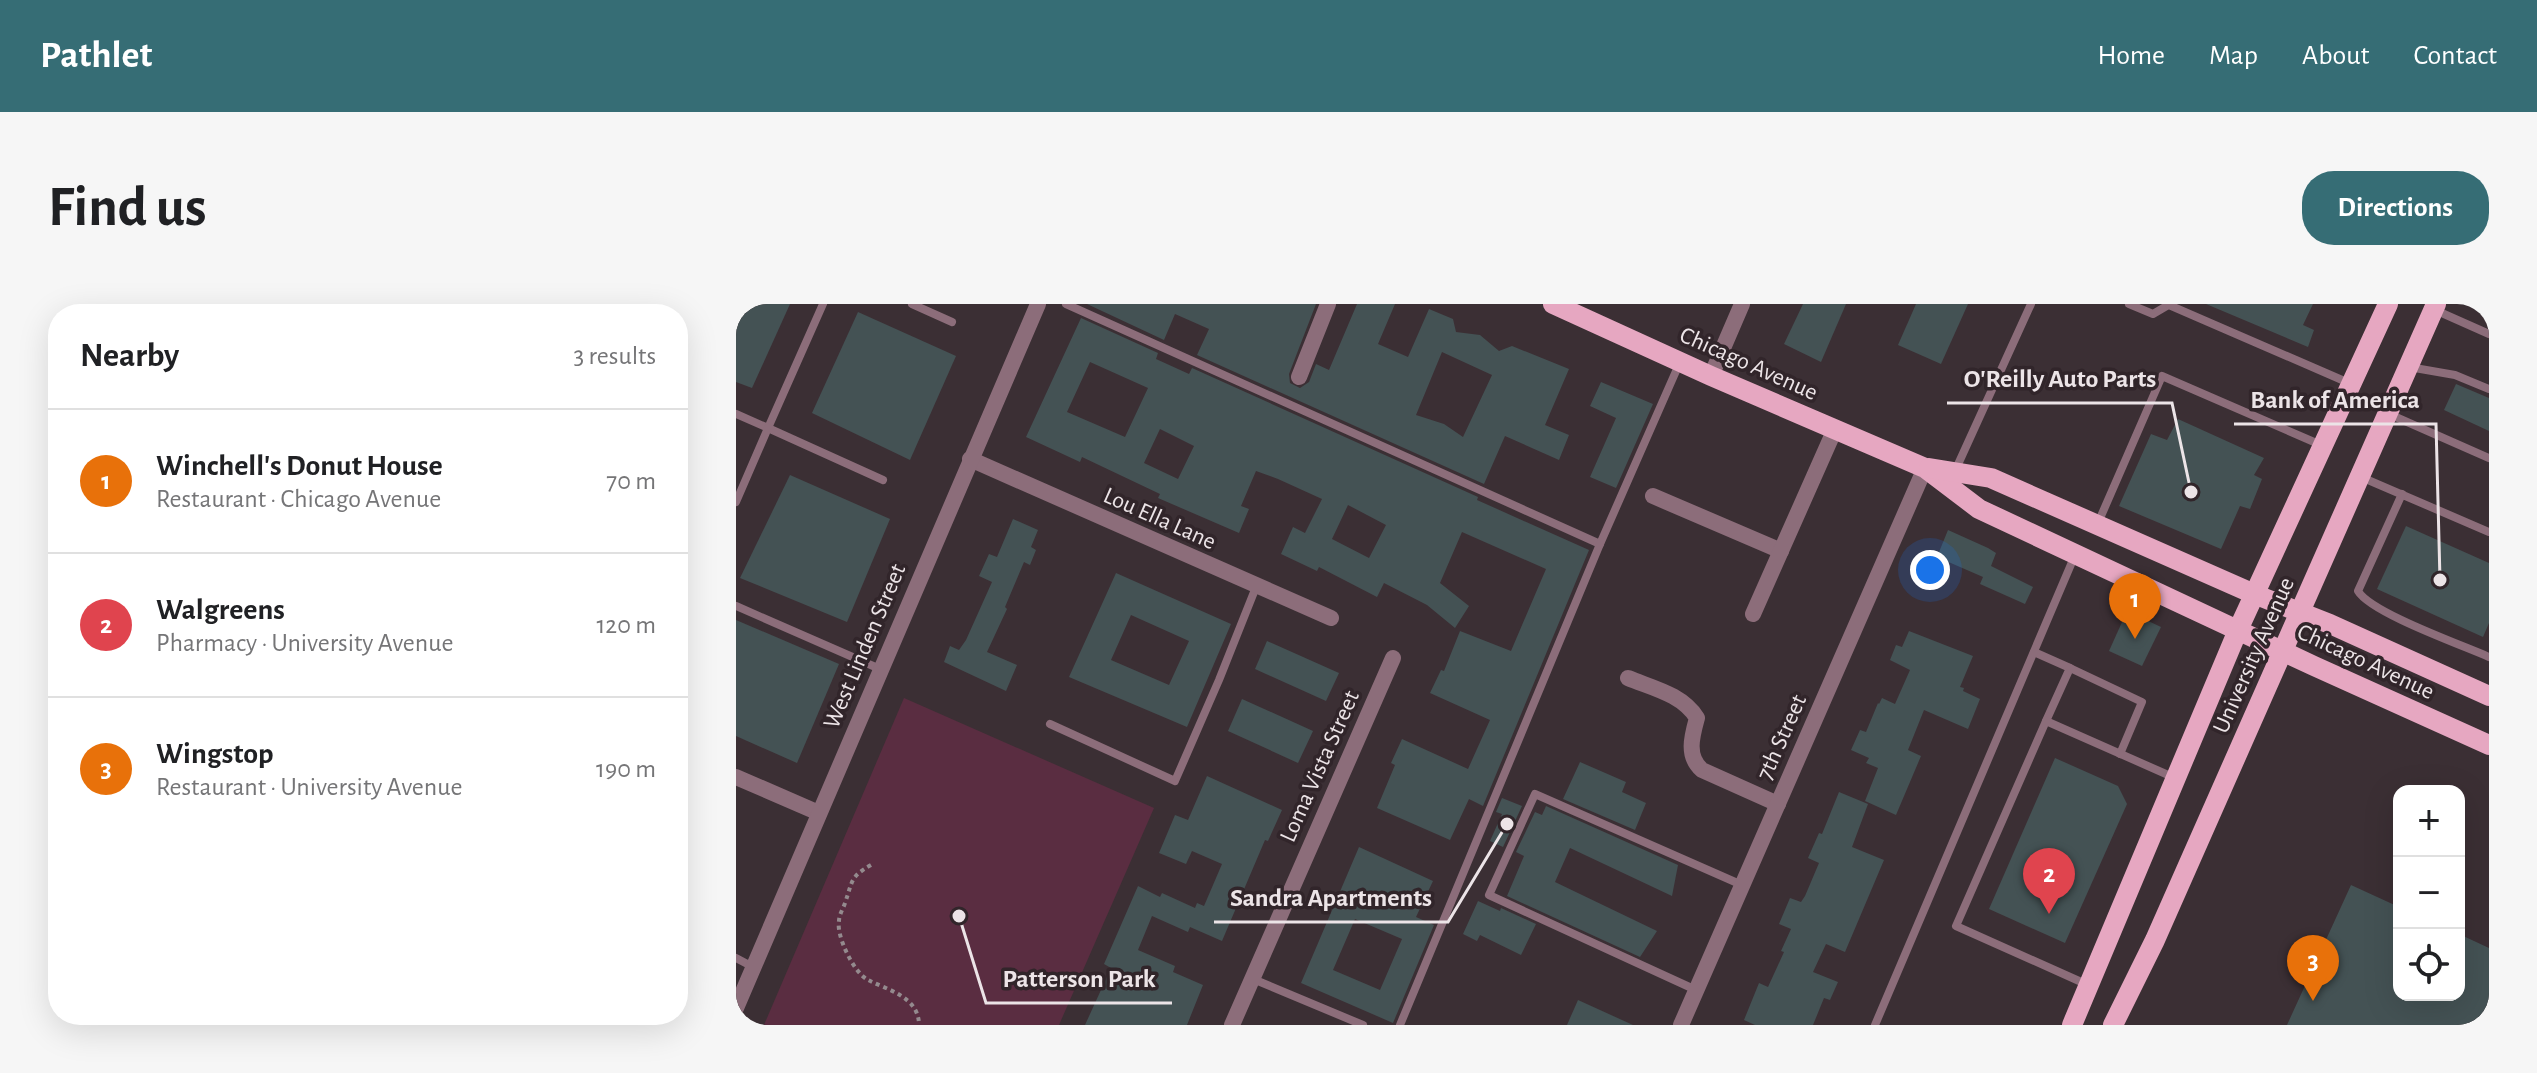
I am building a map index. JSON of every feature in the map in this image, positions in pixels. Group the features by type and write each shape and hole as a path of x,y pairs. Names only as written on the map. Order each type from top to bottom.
{"main road":[{"name":"Chicago Avenue","path":"1553,304 1925,468 1979,509 2489,745"},
{"name":"University Avenue","path":"2072,1025 2238,630 2388,304"},
{"name":"University Avenue","path":"2113,1025 2155,940 2435,307"},
{"name":"Chicago Avenue","path":"1925,468 1991,478 2489,696"}],"street":[{"name":"West Linden Street","path":"736,1008 1038,304"},
{"path":"1299,377 1328,304"},
{"path":"1711,376 1742,304"},
{"path":"1753,614 1835,429"},
{"name":"Lou Ella Lane","path":"970,459 1331,618"},
{"name":"7th Street","path":"1681,1025 1925,468"},
{"path":"1653,496 1781,551"},
{"name":"Loma Vista Street","path":"1232,1025 1393,658"},
{"path":"1628,678 1679,699 1690,707 1697,718 1692,755 1702,770 1778,804"},
{"path":"736,777 819,813"}],"lane":[{"path":"736,502 823,304"},
{"path":"912,304 952,322"},
{"path":"1066,304 1600,544"},
{"path":"1954,472 2031,304"},
{"path":"2129,304 2153,314 2170,304 2350,383"},
{"path":"2435,307 2489,334"},
{"path":"1400,1025 1600,544 1680,362"},
{"path":"2409,367 2455,375 2489,389"},
{"path":"2097,525 2162,376 2322,446"},
{"path":"736,414 883,480"},
{"path":"2388,414 2489,458"},
{"path":"2360,476 2489,532"},
{"path":"2402,494 2358,591 2378,609 2489,657"},
{"path":"1875,1025 2076,553"},
{"path":"1050,724 1175,781 1256,587"},
{"path":"736,606 880,669"},
{"path":"2034,652 2142,702 2120,754"},
{"path":"2070,668 1956,926 2089,985"},
{"path":"2046,721 2176,779"},
{"path":"1696,990 1489,895 1535,794 1742,885"},
{"path":"736,958 753,967"},
{"path":"1252,978 1363,1025"}],"path":[{"path":"871,865 855,874 838,923 841,935 848,958 866,979 882,984 905,998 917,1010 919,1025"}],"shaded area":[{"path":"904,698 1154,808 1059,1025 764,1025"}],"building":[{"path":"736,304 790,304 752,388 736,382"},
{"path":"1087,304 1316,304 1289,374 1290,383 1300,388 1309,382 1316,364 1329,370 1357,304 1395,304 1378,344 1408,357 1429,309 1453,319 1456,332 1480,335 1499,351 1512,346 1569,369 1545,425 1569,435 1559,460 1505,436 1484,484 1197,355 1209,329 1175,314 1164,340","holes":["1442,352 1492,375 1463,437 1444,424 1416,415"]},
{"path":"1803,304 1846,304 1821,362 1784,344"},
{"path":"1916,304 1968,304 1941,364 1898,345"},
{"path":"2206,304 2313,304 2303,325 2314,330 2308,347"},
{"path":"858,312 956,356 910,460 812,413"},
{"path":"1081,318 1158,353 1156,359 1189,374 1192,368 1589,550 1483,806 1469,799 1450,840 1377,808 1402,739 1468,769 1490,720 1430,693 1441,670 1444,671 1460,631 1511,651 1546,569 1462,532 1440,583 1469,606 1455,628 1427,605 1384,583 1377,597 1319,567 1317,571 1281,554 1293,527 1305,533 1322,499 1278,479 1256,471 1241,506 1249,509 1239,533 1158,498 1160,494 1082,457 1080,462 1026,437","holes":["1090,362 1148,388 1125,437 1067,412","1160,429 1194,446 1178,479 1144,463","1348,505 1386,525 1369,558 1332,539"]},
{"path":"1601,382 1653,404 1616,488 1590,477 1616,418 1590,406"},
{"path":"2456,384 2489,398 2489,431 2444,410"},
{"path":"2178,419 2264,458 2254,475 2262,479 2250,509 2240,506 2221,549 2119,506 2151,434 2167,440"},
{"path":"790,475 890,519 847,622 740,578"},
{"path":"1013,519 1038,530 1031,547 1036,550 1030,565 1024,562 987,652 1017,665 1006,691 944,662 950,646 959,650 966,640 992,582 979,576 989,554 997,557"},
{"path":"2406,526 2489,563 2489,623 2483,637 2377,589"},
{"path":"1948,530 1996,553 1991,566 2033,587 2025,604 1980,584 1983,577 1937,557"},
{"path":"1116,573 1231,624 1187,727 1069,677","holes":["1131,615 1189,641 1169,685 1111,660"]},
{"path":"2127,611 2161,627 2142,666 2109,651"},
{"path":"736,620 839,664 797,763 736,736"},
{"path":"1909,631 1973,656 1960,687 1980,699 1968,729 1924,710 1908,750 1921,756 1896,815 1865,801 1878,768 1866,763 1869,758 1851,750 1860,730 1866,732 1882,698 1895,704 1910,670 1890,660 1896,645 1902,647"},
{"path":"1267,641 1339,673 1326,701 1255,669"},
{"path":"1242,699 1313,731 1298,763 1228,731"},
{"path":"2055,758 2118,786 2127,804 2065,943 1989,909"},
{"path":"1580,762 1626,782 1622,792 1646,803 1635,830 1563,799"},
{"path":"1207,776 1282,810 1268,841 1265,840 1222,941 1190,927 1188,932 1152,916 1138,950 1175,966 1173,972 1203,985 1187,1025 1085,1025 1111,968 1104,964 1138,886 1195,908 1197,903 1204,906 1222,864 1192,851 1186,864 1159,853 1175,815 1188,820"},
{"path":"1839,792 1868,804 1852,847 1884,860 1845,952 1826,944 1813,972 1838,982 1830,1000 1824,998 1813,1025 1755,1025 1744,1020 1759,983 1768,987 1784,952 1781,951 1791,929 1779,924 1790,898 1801,902 1805,896 1819,863 1808,858 1819,833 1822,834"},
{"path":"1502,798 1522,806 1503,847 1490,841 1502,814 1496,812"},
{"path":"1546,806 1678,865 1672,896 1570,848 1555,882 1657,931 1640,957 1507,896 1524,856 1516,852 1535,812 1542,815"},
{"path":"1359,847 1433,881 1416,917 1434,925 1393,1023 1301,983","holes":["1355,919 1402,939 1380,990 1333,970"]},
{"path":"2351,885 2393,904 2393,1001 2465,1001 2465,937 2489,948 2489,1025 2287,1025"},
{"path":"1478,901 1536,924 1521,955 1480,935 1477,941 1463,934"},
{"path":"1578,1000 1633,1025 1567,1025"}],"place":[{"name":"O'Reilly Auto Parts","path":"2191,492"},
{"name":"Bank of America","path":"2440,580"},
{"name":"Winchell's Donut House","path":"2135,639"},
{"name":"Sandra Apartments","path":"1507,824"},
{"name":"Walgreens","path":"2049,914"},
{"name":"Patterson Park","path":"959,916"},
{"name":"Wingstop","path":"2313,1001"}]}
